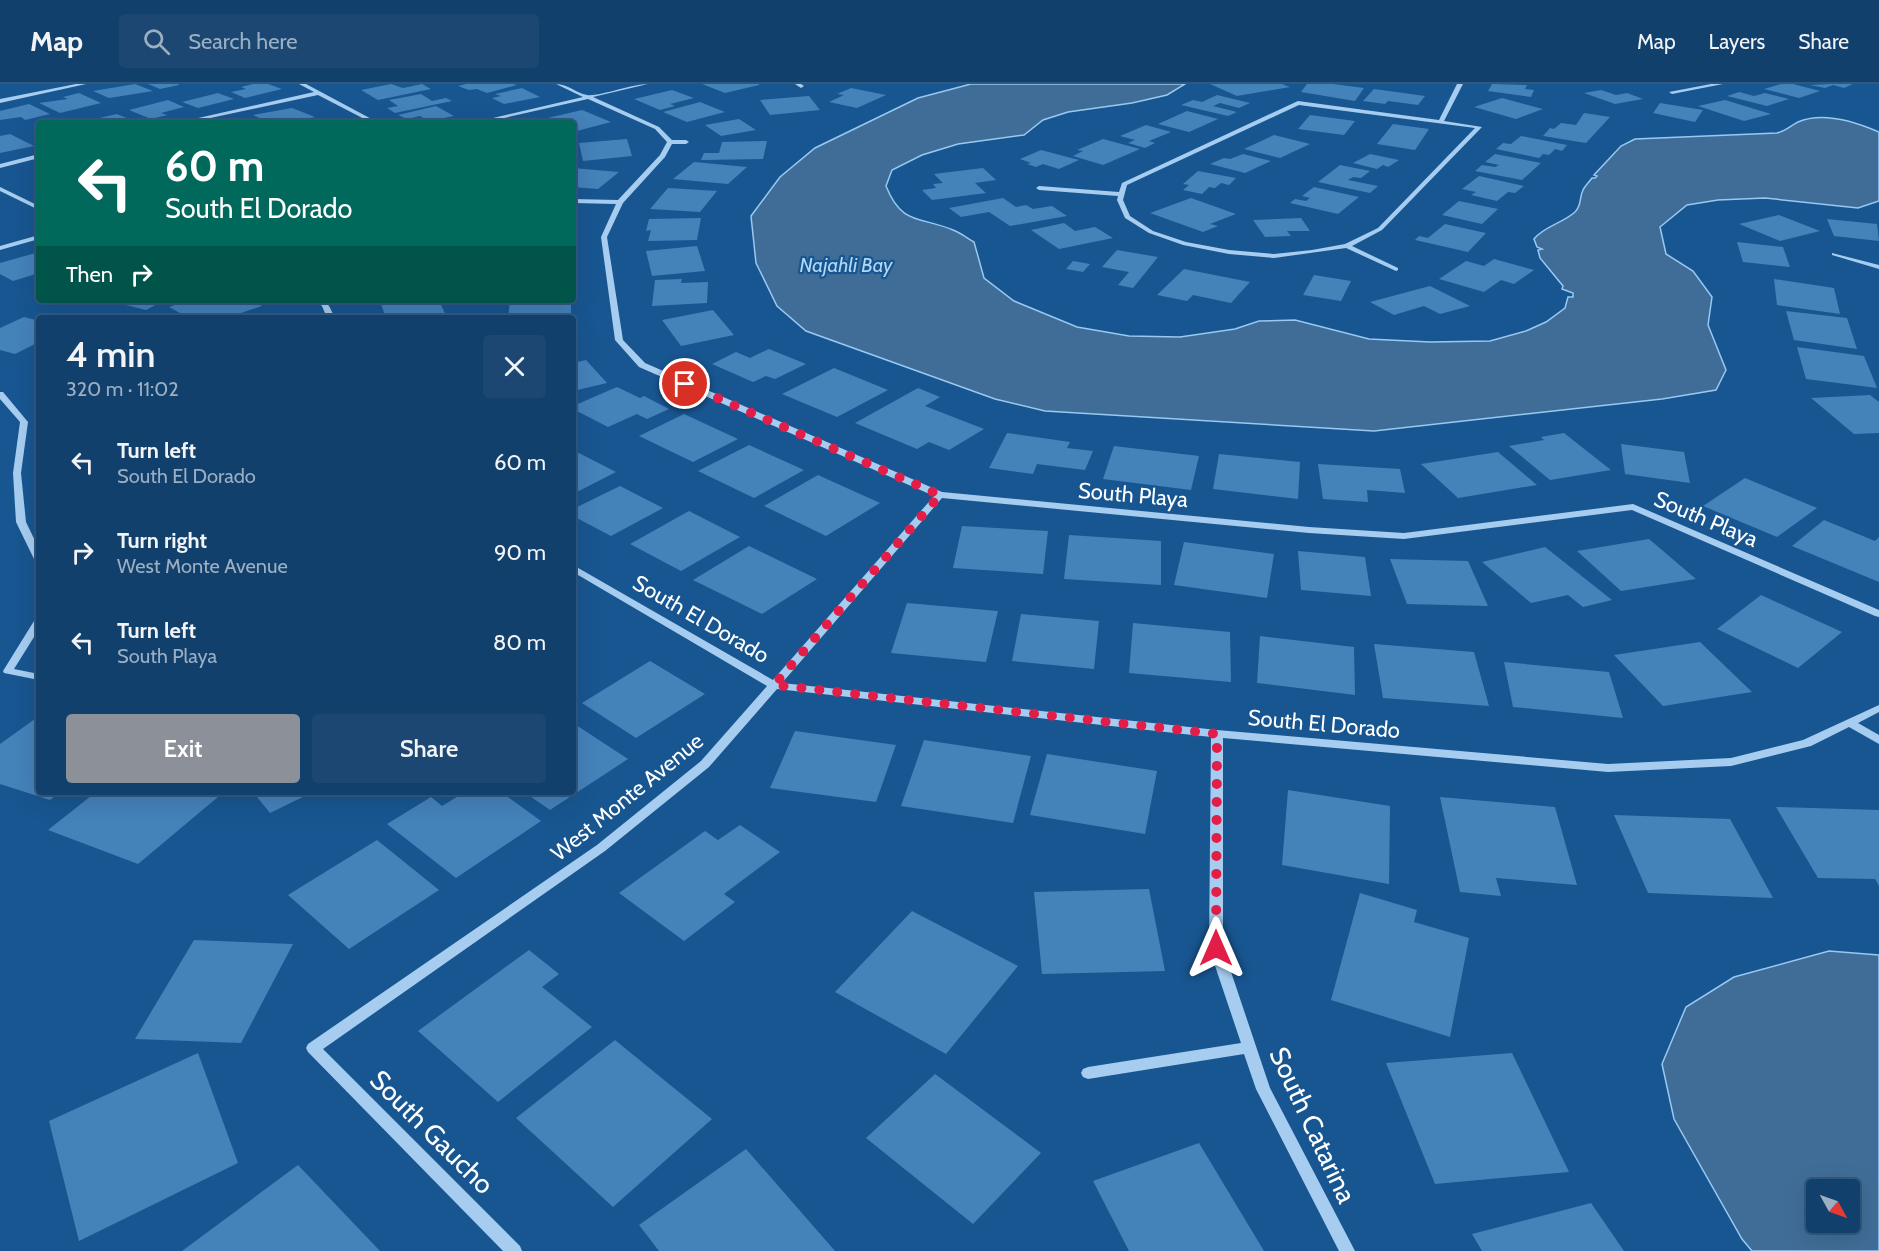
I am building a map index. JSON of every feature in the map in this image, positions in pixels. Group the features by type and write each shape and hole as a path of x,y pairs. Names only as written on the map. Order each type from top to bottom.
{"street":[{"path":"0,101 83,84"},
{"path":"302,84 370,120"},
{"path":"559,84 657,128 670,142 686,142"},
{"path":"488,120 645,84"},
{"path":"1441,122 1460,84"},
{"path":"1672,92 1720,84"},
{"path":"193,120 320,93"},
{"path":"1298,103 1479,127 1380,230 1347,246 1274,256 1229,252 1185,244 1151,232 1127,217 1120,200 1121,194 1124,184 1298,103"},
{"name":"South Playa","path":"670,142 663,156 620,202 604,237 619,340 642,365 940,495 1309,530 1404,536 1633,507 1879,614"},
{"path":"0,166 36,157"},
{"path":"1039,188 1121,194"},
{"path":"0,189 36,207"},
{"path":"576,201 620,202"},
{"path":"0,248 36,238"},
{"path":"1347,246 1396,268"},
{"path":"1834,254 1879,267"},
{"path":"0,394 24,422 17,472 21,522 36,553"},
{"name":"West Monte Avenue","path":"313,1048 601,848 705,764 940,495"},
{"name":"South El Dorado","path":"576,570 774,685 1217,734 1608,768 1731,762 1808,743 1879,708"},
{"path":"36,626 8,671 36,676"},
{"path":"1850,723 1879,740"},
{"name":"South Catarina","path":"1217,734 1216,948 1263,1089 1347,1251"},
{"path":"1088,1073 1249,1047"},
{"name":"South Gaucho","path":"313,1048 514,1251"}],"water":[{"name":"Najahli Bay","path":"971,84 1185,84 1167,95 1132,103 1068,112 1043,120 1024,135 958,144 922,155 892,170 886,186 892,199 906,214 953,230 974,242 984,278 1014,301 1077,327 1129,336 1180,337 1235,329 1259,321 1295,320 1369,339 1430,342 1490,341 1526,331 1546,322 1565,308 1568,297 1573,297 1573,293 1562,289 1563,286 1540,258 1538,250 1542,249 1537,247 1534,239 1575,212 1579,207 1584,188 1592,178 1597,176 1594,175 1621,146 1635,139 1777,133 1808,119 1839,119 1879,132 1879,201 1858,208 1765,198 1718,200 1687,205 1660,227 1666,254 1693,271 1712,297 1708,325 1726,370 1716,390 1662,399 1374,431 1045,411 995,399 806,331 777,306 756,263 751,216 780,177 815,148 918,98"},
{"path":"1829,951 1879,955 1879,1251 1752,1251 1742,1239 1674,1119 1662,1064 1686,1007 1734,977"}],"building":[{"path":"135,84 153,91 109,98 93,91"},
{"path":"148,84 178,84 179,85 160,89"},
{"path":"268,84 282,89 245,98 231,92 246,89 241,87"},
{"path":"391,84 403,88 422,84 431,89 378,100 361,90"},
{"path":"466,84 517,85 487,93 458,86"},
{"path":"702,84 759,84 759,85 725,93"},
{"path":"1210,84 1282,84 1290,87 1237,96"},
{"path":"1307,84 1333,84 1364,88 1355,101 1301,92"},
{"path":"1492,84 1527,85 1525,89 1534,90 1531,97 1488,91"},
{"path":"1781,84 1793,84 1820,91 1799,98 1764,89"},
{"path":"1853,84 1844,88 1833,85 1825,88 1810,85"},
{"path":"522,88 540,97 504,104 492,98 501,96 495,94"},
{"path":"851,88 886,95 857,108 829,102 844,95 837,94"},
{"path":"1374,89 1425,96 1418,105 1388,101 1385,104 1363,101"},
{"path":"672,90 694,98 670,104 675,106 660,110 634,99"},
{"path":"1601,90 1616,95 1627,93 1643,99 1615,104 1584,93"},
{"path":"1739,92 1754,96 1765,93 1789,99 1767,106 1727,96"},
{"path":"79,93 101,103 60,113 39,103 68,99 63,97"},
{"path":"218,93 234,99 198,108 182,102"},
{"path":"421,94 432,101 446,98 452,101 395,113 387,108 398,106 389,100"},
{"path":"1217,95 1250,103 1239,108 1220,103 1213,106 1237,112 1228,116 1181,105 1193,100 1202,102"},
{"path":"809,96 820,110 770,115 760,100"},
{"path":"1502,98 1543,109 1516,119 1474,107"},
{"path":"168,100 184,107 161,113 167,115 151,119 129,110"},
{"path":"1725,100 1771,114 1744,121 1698,106"},
{"path":"700,102 725,112 687,122 663,112"},
{"path":"1660,103 1703,110 1695,122 1653,113"},
{"path":"29,104 50,114 25,120 21,117 0,120 0,111"},
{"path":"436,106 454,116 427,120 420,116 407,119 398,115"},
{"path":"292,108 315,117 302,120 265,120 253,115"},
{"path":"582,110 611,122 576,131 576,120 539,120"},
{"path":"1187,111 1218,119 1189,132 1158,124"},
{"path":"1584,113 1610,117 1586,143 1543,136 1550,128 1554,129 1561,123 1576,125"},
{"path":"117,114 131,120 91,120"},
{"path":"1310,115 1355,121 1344,135 1298,129"},
{"path":"739,119 756,130 721,136 705,125"},
{"path":"1393,124 1429,129 1415,150 1377,144"},
{"path":"1146,125 1171,132 1149,141 1155,143 1145,148 1128,143 1135,140 1120,136"},
{"path":"10,134 34,146 0,153 0,136"},
{"path":"1274,135 1310,144 1280,158 1244,149"},
{"path":"1521,136 1567,145 1562,151 1555,149 1549,155 1543,154 1539,158 1496,149 1503,143 1511,144"},
{"path":"627,139 632,156 583,161 579,143"},
{"path":"1103,139 1140,149 1103,165 1073,156 1083,151 1077,150"},
{"path":"767,141 763,159 701,160 704,153 719,153 722,142"},
{"path":"1041,150 1079,160 1059,169 1043,164 1036,167 1020,159"},
{"path":"1243,154 1271,161 1245,173 1210,164 1224,158 1230,159"},
{"path":"1370,154 1399,160 1388,167 1383,165 1377,169 1353,163"},
{"path":"1495,154 1541,163 1522,180 1475,171 1482,165 1495,167 1499,165 1485,162"},
{"path":"694,162 747,167 728,184 673,179"},
{"path":"1340,165 1370,171 1361,178 1353,177 1348,180 1378,186 1370,193 1318,182"},
{"path":"576,168 619,172 598,189 576,187"},
{"path":"983,168 996,180 975,183 986,193 932,200 922,190 936,188 933,184 943,183 934,174"},
{"path":"1198,171 1236,178 1229,185 1221,183 1215,188 1209,187 1202,194 1183,190 1189,185 1183,184"},
{"path":"1479,176 1524,186 1515,193 1508,192 1497,201 1471,195 1476,192 1462,189"},
{"path":"1314,187 1359,197 1338,214 1290,203 1295,199 1306,201 1310,198 1302,196"},
{"path":"668,188 717,191 700,212 650,209"},
{"path":"1003,198 1016,207 1026,205 1033,209 1052,206 1067,216 1010,226 989,212 961,217 949,208"},
{"path":"1191,198 1236,214 1210,224 1218,226 1203,232 1150,213"},
{"path":"1459,201 1498,209 1482,224 1442,215"},
{"path":"1779,215 1820,231 1780,241 1739,224"},
{"path":"701,218 697,240 648,241 651,230 646,231 649,219"},
{"path":"1301,218 1310,231 1287,231 1291,236 1265,237 1253,220"},
{"path":"1827,219 1877,224 1879,241 1834,236"},
{"path":"1064,223 1075,231 1095,227 1113,238 1059,249 1031,230"},
{"path":"1445,224 1486,233 1468,252 1415,240 1419,236 1428,238"},
{"path":"1737,242 1783,247 1790,267 1743,262"},
{"path":"697,246 705,271 652,276 646,251"},
{"path":"1117,250 1158,257 1133,288 1118,285 1129,272 1102,267"},
{"path":"36,253 36,274 13,281 0,274 0,263"},
{"path":"1494,259 1534,270 1514,284 1501,280 1484,292 1439,279 1466,261 1484,266"},
{"path":"1073,261 1090,264 1083,272 1066,269"},
{"path":"1184,269 1250,282 1231,303 1193,295 1187,301 1157,295"},
{"path":"1314,275 1351,281 1341,301 1303,295"},
{"path":"682,279 681,283 708,282 707,303 652,306 655,280"},
{"path":"1774,279 1834,288 1840,314 1777,305"},
{"path":"1430,286 1470,306 1440,314 1424,306 1394,315 1370,302"},
{"path":"118,303 159,303 146,310"},
{"path":"180,303 256,303 262,306 235,315 184,315 169,307"},
{"path":"440,303 446,315 385,315 381,304"},
{"path":"510,303 571,303 571,315 508,315"},
{"path":"713,310 734,335 681,346 662,320"},
{"path":"1786,311 1847,318 1857,349 1794,340"},
{"path":"24,317 36,320 36,344 15,354 0,350 0,328"},
{"path":"1797,347 1864,356 1877,388 1806,379"},
{"path":"769,349 806,364 775,379 766,376 753,382 712,364 736,352 750,358"},
{"path":"586,360 607,383 576,390 576,362"},
{"path":"834,368 888,390 837,417 782,394"},
{"path":"617,387 640,398 644,396 669,409 647,419 637,414 608,427 576,411 576,405"},
{"path":"918,388 940,397 925,406 984,429 949,450 929,442 917,449 855,423"},
{"path":"1870,395 1879,402 1879,433 1854,434 1811,398"},
{"path":"684,414 738,439 693,462 639,436"},
{"path":"1007,433 1070,442 1067,448 1093,451 1085,470 1037,464 1033,474 989,468"},
{"path":"1564,433 1611,470 1550,480 1509,446 1544,440 1541,437"},
{"path":"1621,444 1684,452 1690,483 1625,474"},
{"path":"749,445 804,470 754,498 698,471"},
{"path":"1114,446 1199,456 1191,490 1103,479"},
{"path":"576,452 616,472 576,492"},
{"path":"1498,452 1537,485 1458,498 1421,464"},
{"path":"1219,454 1300,462 1298,499 1213,489"},
{"path":"1318,464 1400,469 1405,493 1367,490 1368,502 1323,499"},
{"path":"818,475 880,503 826,536 764,506"},
{"path":"1745,478 1817,508 1777,537 1703,506"},
{"path":"620,486 663,508 611,536 576,518 576,508"},
{"path":"689,511 740,537 681,571 630,544"},
{"path":"1824,520 1875,541 1879,537 1879,582 1792,546"},
{"path":"962,526 1048,531 1043,574 953,568"},
{"path":"1069,535 1161,541 1161,585 1064,579"},
{"path":"1649,539 1696,579 1621,591 1577,551"},
{"path":"1184,542 1274,554 1267,598 1174,585"},
{"path":"749,546 817,579 762,614 693,580"},
{"path":"1545,547 1612,600 1583,607 1568,595 1531,603 1482,562"},
{"path":"1298,551 1365,557 1371,596 1301,590"},
{"path":"1390,559 1468,561 1488,606 1407,604"},
{"path":"1761,595 1842,632 1798,668 1717,629"},
{"path":"907,603 998,611 986,662 891,653"},
{"path":"1021,614 1099,621 1094,669 1012,661"},
{"path":"1133,623 1230,632 1231,682 1129,673"},
{"path":"1260,636 1354,647 1355,695 1257,683"},
{"path":"1700,642 1752,692 1663,706 1614,655"},
{"path":"1374,644 1474,652 1489,706 1383,698"},
{"path":"650,661 705,694 636,738 582,703"},
{"path":"1504,662 1609,672 1623,718 1513,707"},
{"path":"36,718 36,795 56,795 50,800 0,784 0,744"},
{"path":"576,725 628,759 576,793"},
{"path":"795,731 896,745 876,802 770,788"},
{"path":"924,740 1031,756 1013,823 901,806"},
{"path":"1047,754 1157,771 1145,834 1030,815"},
{"path":"1288,790 1390,806 1389,884 1282,865"},
{"path":"92,795 212,795 218,797 138,864 48,830"},
{"path":"255,795 307,795 270,813"},
{"path":"460,795 505,795 541,821 456,878 387,824 431,797 442,806"},
{"path":"528,795 573,795 550,810"},
{"path":"1440,797 1555,807 1577,885 1496,878 1501,896 1460,892"},
{"path":"1776,807 1879,810 1879,886 1875,879 1818,878"},
{"path":"1614,815 1730,819 1773,898 1648,893"},
{"path":"740,825 780,852 724,894 735,902 684,941 619,893 705,831 718,840"},
{"path":"377,840 439,890 349,949 288,895"},
{"path":"1149,889 1165,971 1042,974 1034,892"},
{"path":"1360,893 1417,910 1414,922 1469,938 1450,1037 1331,1000"},
{"path":"912,911 1018,966 946,1054 835,992"},
{"path":"194,940 293,944 241,1043 135,1039"},
{"path":"529,950 559,974 542,987 592,1027 498,1102 418,1031"},
{"path":"615,1040 712,1119 613,1207 516,1118"},
{"path":"198,1053 238,1163 79,1241 49,1121"},
{"path":"1512,1053 1569,1172 1435,1184 1386,1063"},
{"path":"935,1074 1041,1153 973,1224 866,1138"},
{"path":"1199,1143 1264,1251 1129,1251 1093,1181"},
{"path":"746,1149 835,1251 659,1251 639,1225"},
{"path":"298,1165 380,1251 182,1251"},
{"path":"1591,1203 1624,1251 1482,1251 1472,1234"}],"route":[{"path":"685,384 940,495 774,685 1217,734 1216,948"}]}
